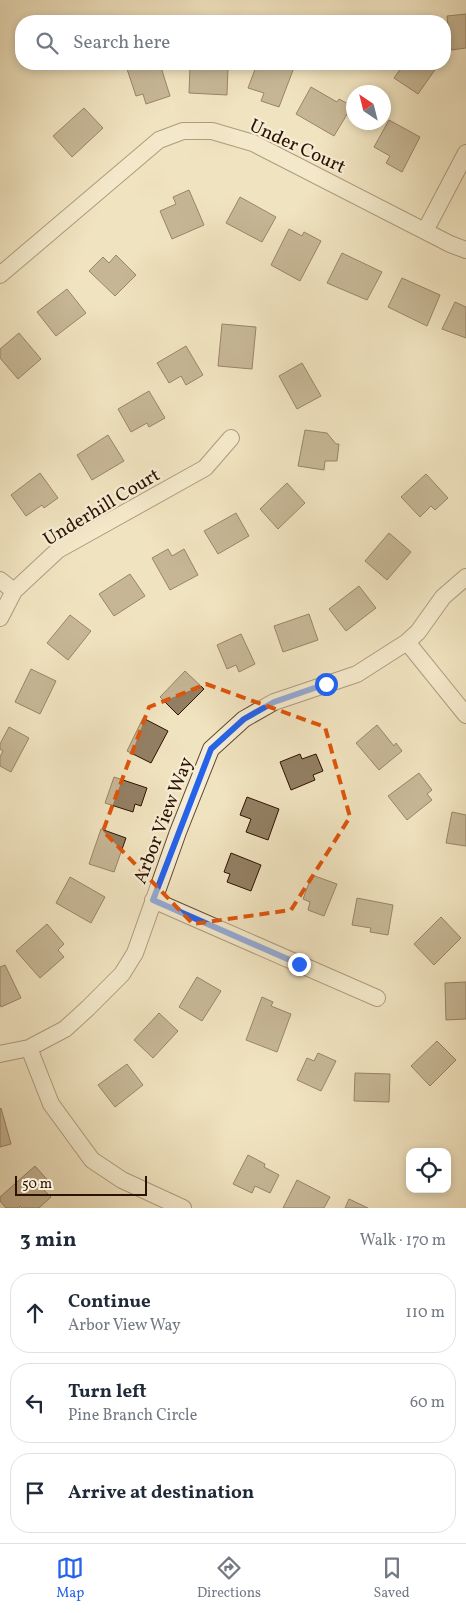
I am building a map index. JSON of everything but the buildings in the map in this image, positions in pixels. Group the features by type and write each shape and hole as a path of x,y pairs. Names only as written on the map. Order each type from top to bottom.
{"street":[{"name":"Under Court","path":"0,275 159,140 182,131 212,131 253,143 424,231 466,250"},
{"path":"424,231 466,152"},
{"name":"Underhill Court","path":"0,618 14,592 58,550 205,468 231,438"},
{"name":"Arbor View Way","path":"0,1054 29,1048 65,1029 122,974 135,953 153,900 211,749 244,719 274,702 357,674 407,642 418,632 443,597 466,577"},
{"path":"0,580 14,592"},
{"path":"407,642 466,715"},
{"path":"153,900 377,998"},
{"path":"29,1048 51,1104 92,1160 122,1180 183,1208"}],"highlighted area":[{"path":"206,684 325,727 350,817 291,910 193,924 103,831 149,707"}],"route":[{"path":"299,964 153,900 211,749 244,719 274,702 326,684"}]}
